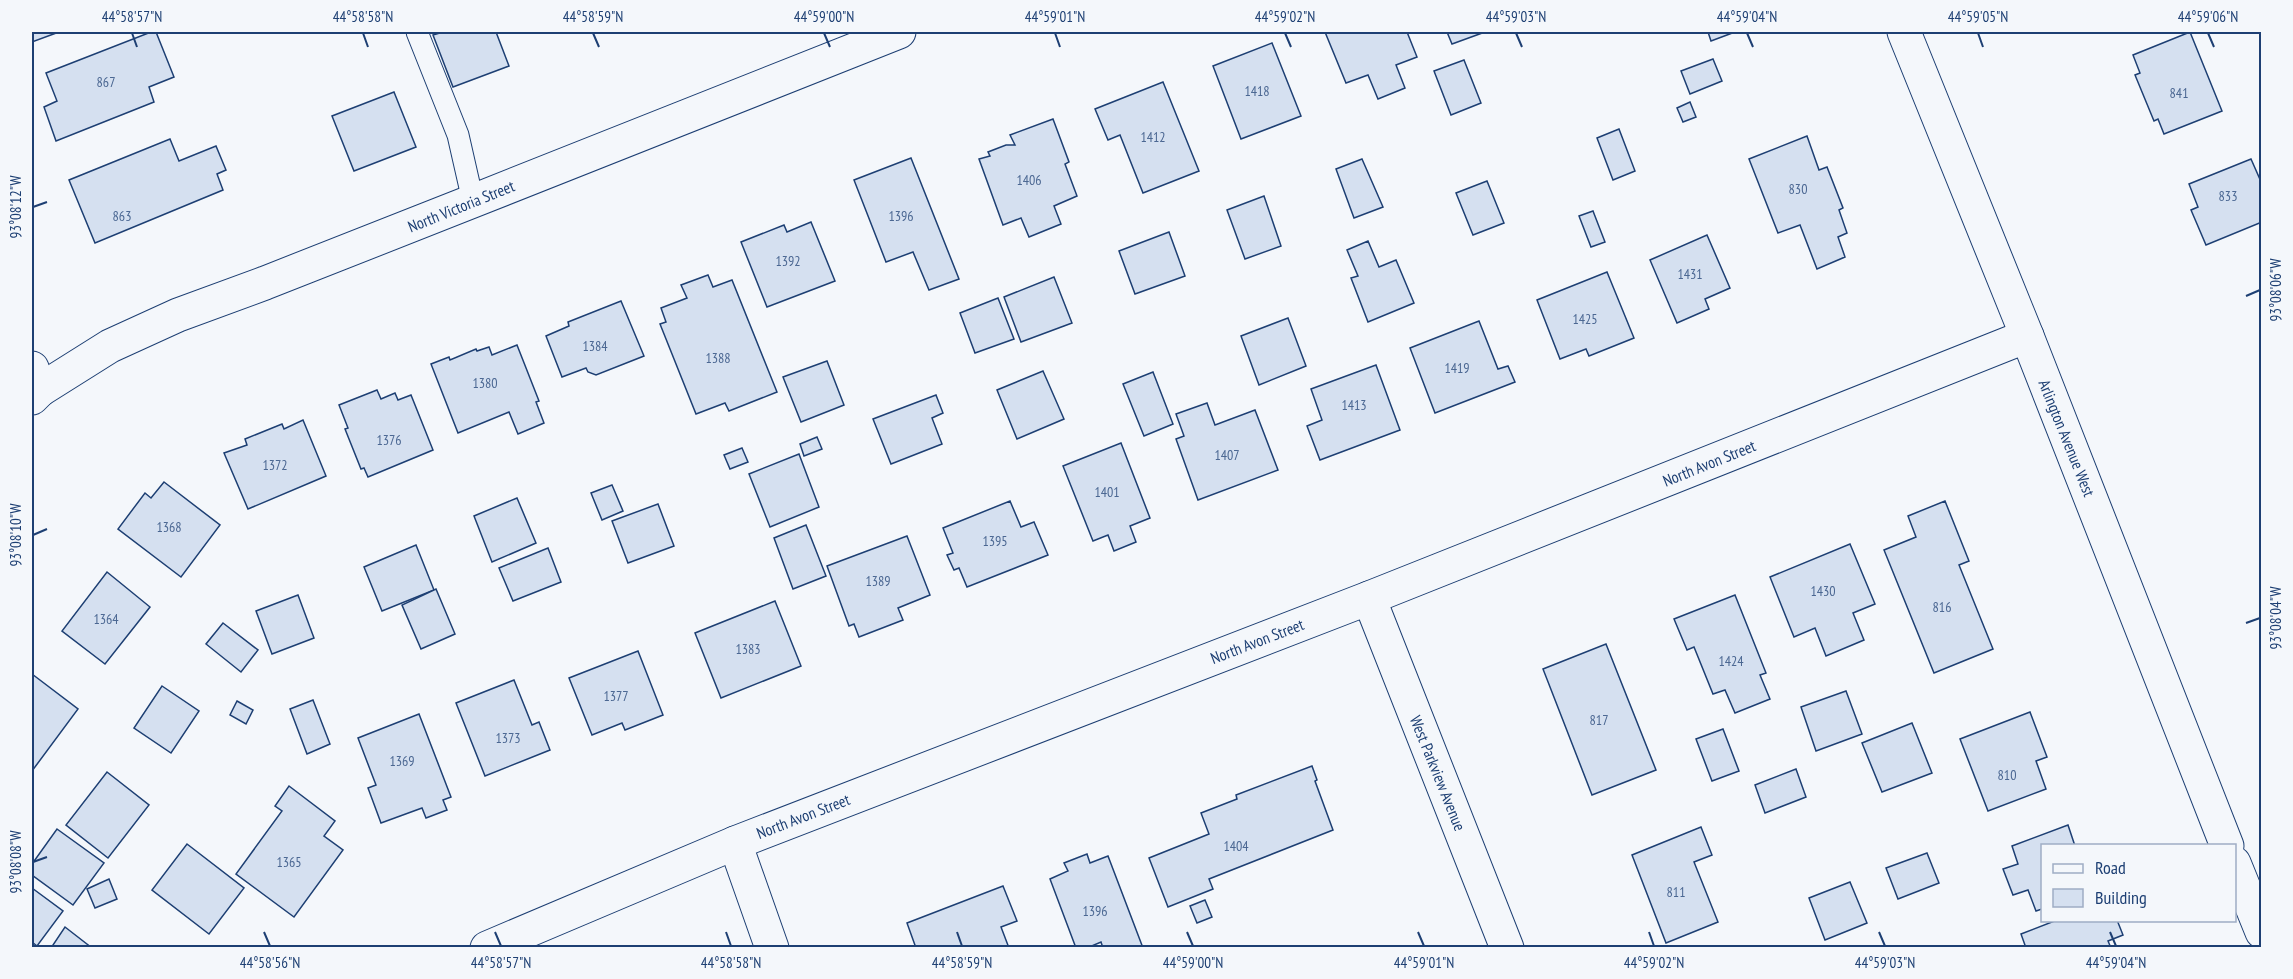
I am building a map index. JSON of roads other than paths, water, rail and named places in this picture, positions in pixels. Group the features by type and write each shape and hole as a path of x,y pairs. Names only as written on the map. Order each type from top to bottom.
{"street":[{"name":"North Victoria Street","path":"34,385 110,346 178,315 276,279 899,32"},
{"name":"Arlington Avenue West","path":"1904,32 2027,336 2227,844"},
{"name":"North Avon Street","path":"487,948 735,843 1369,598 2027,336"},
{"name":"West Parkview Avenue","path":"1369,598 1508,948"},
{"path":"735,843 772,948"},
{"path":"2236,867 2262,932"}],"lane":[{"path":"417,32 458,135 473,201"}]}
